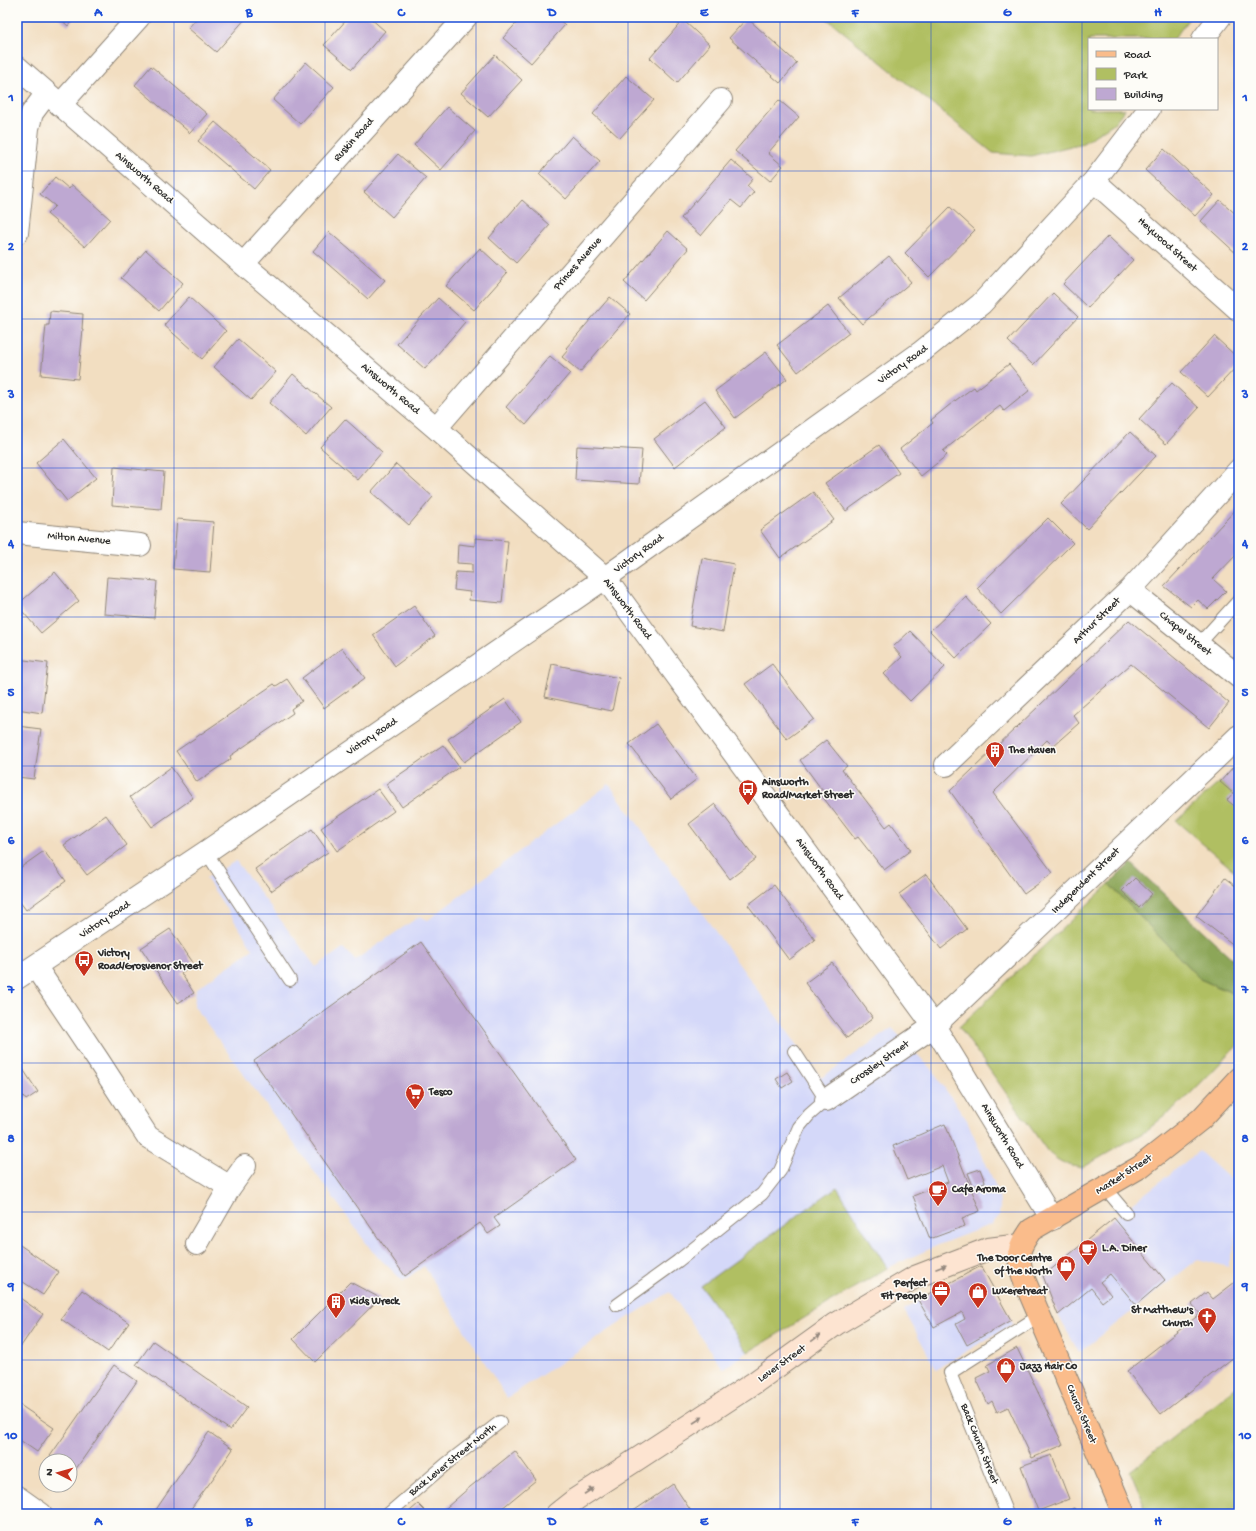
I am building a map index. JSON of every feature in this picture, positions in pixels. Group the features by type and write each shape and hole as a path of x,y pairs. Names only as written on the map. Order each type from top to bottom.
{"main road":[{"name":"Market Street","path":"1021,1245 1031,1230 1140,1167 1201,1119 1239,1078"},
{"name":"Church Street","path":"1021,1245 1018,1258 1023,1277 1124,1514"},
{"name":"Lever Street","path":"558,1514 576,1499 754,1383 836,1324 915,1278 988,1249 1021,1245"}],"street":[{"path":"17,233 28,128 32,113 53,99 139,17"},
{"name":"Ruskin Road","path":"243,264 466,17"},
{"path":"1204,38 1220,17"},
{"name":"Ainsworth Road","path":"17,67 243,264 436,428 605,578 934,1026 1052,1219"},
{"name":"Princes Avenue","path":"436,428 721,100"},
{"name":"Victory Road","path":"26,972 206,852 605,578 913,358 981,304 1094,181 1149,110"},
{"name":"Heywood Street","path":"1094,181 1239,310"},
{"name":"Arthur Street","path":"946,765 1130,590 1239,470"},
{"name":"Milton Avenue","path":"17,533 140,545"},
{"name":"Chapel Street","path":"1130,590 1239,677"},
{"name":"Independent Street","path":"934,1026 1239,736"},
{"path":"26,972 98,1060 148,1137 230,1187"},
{"name":"Crossley Street","path":"826,1100 934,1026"},
{"path":"197,1244 230,1187 245,1166"},
{"path":"17,1497 41,1514"}],"lane":[{"path":"1198,645 1239,600"},
{"path":"206,852 290,980"},
{"path":"617,1306 678,1261 762,1194 780,1171 799,1126 826,1100 794,1051"},
{"path":"1105,1188 1126,1213"},
{"name":"Back Church Street","path":"1007,1514 950,1373 1039,1316"},
{"name":"Back Lever Street North","path":"388,1514 446,1464 500,1422"}],"shaded area":[{"path":"609,784 821,1078 892,1028 931,1069 967,1120 999,1194 999,1216 992,1224 943,1243 887,1268 837,1187 701,1286 748,1352 723,1369 670,1292 626,1319 507,1398 424,1266 403,1281 372,1251 194,1006 196,989 253,949 206,878 236,861 316,967 343,948 355,960 420,916 428,920"},
{"path":"1199,1151 1239,1187 1239,1227 1228,1267 1198,1259 1079,1353 1058,1315 1043,1276"},
{"path":"981,1266 1013,1324 936,1369 904,1310 918,1300"}],"green space":[{"path":"825,17 1190,17 1175,38 1088,38 1088,110 1124,110 1114,123 1083,143 1031,156 993,153"},
{"path":"1220,782 1233,793 1239,810 1239,875 1176,821"},
{"path":"1131,863 1239,965 1239,996 1200,979 1109,884"},
{"path":"1109,884 1200,979 1239,996 1239,1044 1185,1099 1146,1131 1082,1168 1064,1163 1048,1152 959,1027"},
{"path":"837,1187 887,1268 748,1352 701,1286"},
{"path":"1239,1385 1239,1505 1227,1514 1148,1514 1130,1471"}],"building":[{"path":"58,17 75,17 68,26"},
{"path":"198,17 247,17 216,52 188,28"},
{"path":"349,17 369,17 385,31 352,69 324,45"},
{"path":"522,17 556,17 565,25 531,63 503,38"},
{"path":"747,18 797,63 780,83 729,38"},
{"path":"683,20 710,45 677,83 650,58"},
{"path":"495,55 522,80 488,117 461,93"},
{"path":"306,62 334,87 300,124 273,100"},
{"path":"151,66 207,114 190,133 135,85"},
{"path":"626,76 654,100 620,138 593,114"},
{"path":"779,100 799,117 768,153 783,166 770,181 735,151"},
{"path":"447,107 475,131 441,170 414,145"},
{"path":"215,122 270,170 254,189 198,141"},
{"path":"572,136 600,161 566,199 539,174"},
{"path":"1164,149 1214,195 1195,216 1145,170"},
{"path":"398,154 426,178 392,217 364,192"},
{"path":"731,160 753,179 747,186 754,192 741,208 731,200 701,236 681,218"},
{"path":"55,177 69,189 72,185 110,219 85,247 47,214 55,206 40,194"},
{"path":"522,200 550,225 516,263 489,238"},
{"path":"1220,200 1239,217 1239,256 1201,221"},
{"path":"950,207 975,230 929,277 905,253"},
{"path":"668,231 688,249 644,300 624,282"},
{"path":"329,232 385,280 368,299 313,251"},
{"path":"1108,236 1133,260 1088,308 1063,284"},
{"path":"480,248 507,273 474,310 446,286"},
{"path":"146,250 183,283 159,311 121,278"},
{"path":"889,256 911,282 862,324 839,298"},
{"path":"1053,293 1078,317 1033,365 1008,341"},
{"path":"189,297 226,331 202,359 164,325"},
{"path":"610,297 630,314 580,372 562,357 568,350 566,348"},
{"path":"438,298 465,322 425,369 397,344"},
{"path":"828,306 849,333 798,372 777,345"},
{"path":"50,311 83,314 78,379 41,375 46,325 49,325"},
{"path":"1214,336 1239,359 1239,364 1208,397 1181,372"},
{"path":"238,339 276,372 251,400 214,367"},
{"path":"766,352 787,379 735,418 715,391"},
{"path":"550,356 570,373 526,425 506,407"},
{"path":"1009,364 1030,390 1004,411 1000,406 972,428 943,451 947,455 921,476 900,449 933,423 931,420 952,403 974,387 976,390"},
{"path":"293,374 331,407 306,436 269,403"},
{"path":"1172,383 1199,408 1166,444 1139,419"},
{"path":"705,400 726,427 675,467 654,439"},
{"path":"345,419 382,452 358,480 320,447"},
{"path":"1130,432 1156,456 1087,529 1061,504"},
{"path":"64,439 96,478 67,501 36,463"},
{"path":"879,445 899,473 846,511 825,483"},
{"path":"577,446 642,450 639,484 575,480"},
{"path":"396,464 433,497 409,525 371,492"},
{"path":"114,467 164,472 161,509 112,505"},
{"path":"813,492 834,520 780,558 760,530"},
{"path":"1239,506 1239,552 1213,579 1226,591 1208,609 1198,600 1191,607 1164,586"},
{"path":"1048,518 1073,543 1001,614 977,588"},
{"path":"177,519 214,522 210,572 173,569"},
{"path":"475,538 508,541 502,603 469,600 470,592 454,590 456,572 472,573 472,564 457,563 458,544 475,546"},
{"path":"702,558 734,564 723,632 690,626"},
{"path":"55,572 79,601 41,633 17,605"},
{"path":"107,577 157,581 154,618 104,614"},
{"path":"966,597 991,624 956,658 930,631"},
{"path":"414,606 435,636 395,666 373,635"},
{"name":"The Haven","path":"1129,620 1229,703 1209,728 1131,664 1073,715 1079,723 1053,746 1047,740 993,793 1053,873 1024,894 950,791"},
{"path":"910,631 945,667 910,701 884,674 902,657 893,647"},
{"path":"342,648 365,678 324,708 302,678"},
{"path":"17,659 48,663 42,713 17,709"},
{"path":"552,664 619,678 612,711 545,697"},
{"path":"772,664 814,719 787,739 745,684"},
{"path":"287,679 302,701 291,709 293,713 230,756 231,759 197,782 176,751 274,684 276,686"},
{"path":"505,699 521,722 464,762 448,739"},
{"path":"656,724 697,779 671,799 629,744"},
{"path":"17,726 41,729 34,779 17,777"},
{"path":"826,740 847,766 842,770 886,827 891,823 911,850 884,870 858,837 855,839 822,796 825,794 800,760"},
{"path":"443,745 459,767 402,807 386,784"},
{"path":"1239,760 1239,810 1227,800 1233,793 1220,782"},
{"path":"171,767 193,798 152,827 130,797"},
{"path":"378,789 394,811 337,851 321,828"},
{"path":"715,804 756,859 730,879 689,824"},
{"path":"106,815 127,845 87,875 64,845"},
{"path":"312,829 328,852 271,891 255,869"},
{"path":"44,851 66,881 26,910 17,898 17,870"},
{"path":"926,874 967,929 941,949 899,894"},
{"path":"1135,878 1152,894 1139,908 1122,891"},
{"path":"1225,878 1239,889 1239,949 1196,916"},
{"path":"774,885 815,940 789,960 748,905"},
{"path":"170,929 194,964 181,973 194,993 178,1003 141,948"},
{"name":"Tesco","path":"421,942 576,1160 494,1218 500,1226 488,1234 480,1223 405,1276 254,1061"},
{"path":"832,963 873,1018 847,1038 805,983"},
{"path":"17,1060 38,1092 26,1100 20,1092 17,1094"},
{"path":"787,1072 793,1081 782,1088 776,1079"},
{"path":"945,1124 980,1211 962,1218 965,1226 930,1239 913,1196 948,1182 942,1166 907,1180 893,1146"},
{"path":"980,1169 985,1182 973,1186 968,1173"},
{"path":"1114,1218 1165,1280 1136,1305 1110,1274 1100,1282 1111,1295 1102,1302 1091,1288 1058,1315 1043,1276"},
{"path":"17,1243 59,1272 43,1295 17,1278"},
{"path":"981,1266 1011,1320 967,1345 956,1324 965,1319 962,1312 934,1327 918,1300"},
{"name":"St Matthew's Church","path":"1239,1279 1239,1353 1161,1414 1127,1371 1200,1314 1192,1304 1207,1292 1213,1299"},
{"name":"Kids Wreck","path":"350,1282 380,1298 315,1362 293,1339"},
{"path":"82,1290 129,1323 108,1352 61,1319"},
{"path":"20,1298 43,1314 17,1352 17,1302"},
{"path":"153,1341 247,1407 230,1430 136,1365"},
{"path":"1017,1348 1063,1445 1032,1458 1008,1407 997,1412 992,1401 988,1404 976,1378 990,1371 987,1365"},
{"path":"114,1365 137,1381 78,1466 78,1453 52,1453"},
{"path":"17,1403 54,1428 37,1452 17,1438"},
{"path":"209,1432 233,1449 217,1473 187,1514 153,1514"},
{"path":"515,1451 536,1480 495,1514 439,1514 470,1487"},
{"path":"1052,1455 1069,1499 1038,1511 1021,1466"},
{"path":"673,1484 693,1514 629,1514"},
{"path":"418,1504 428,1514 413,1514 410,1511"},
{"path":"1075,1508 1078,1514 1060,1514"}],"place":[{"name":"The Haven","path":"995,768"},
{"name":"Ainsworth Road/Market Street","path":"748,806"},
{"name":"Victory Road/Grosvenor Street","path":"84,977"},
{"name":"Tesco","path":"415,1110"},
{"name":"Cafe Aroma","path":"938,1207"},
{"name":"L.A. Diner","path":"1088,1266"},
{"name":"The Door Centre of the North","path":"1066,1282"},
{"name":"Perfect Fit People","path":"941,1307"},
{"name":"Luxeretreat","path":"978,1309"},
{"name":"Kids Wreck","path":"336,1319"},
{"name":"St Matthew's Church","path":"1207,1334"},
{"name":"Jazz Hair Co","path":"1006,1384"}]}
